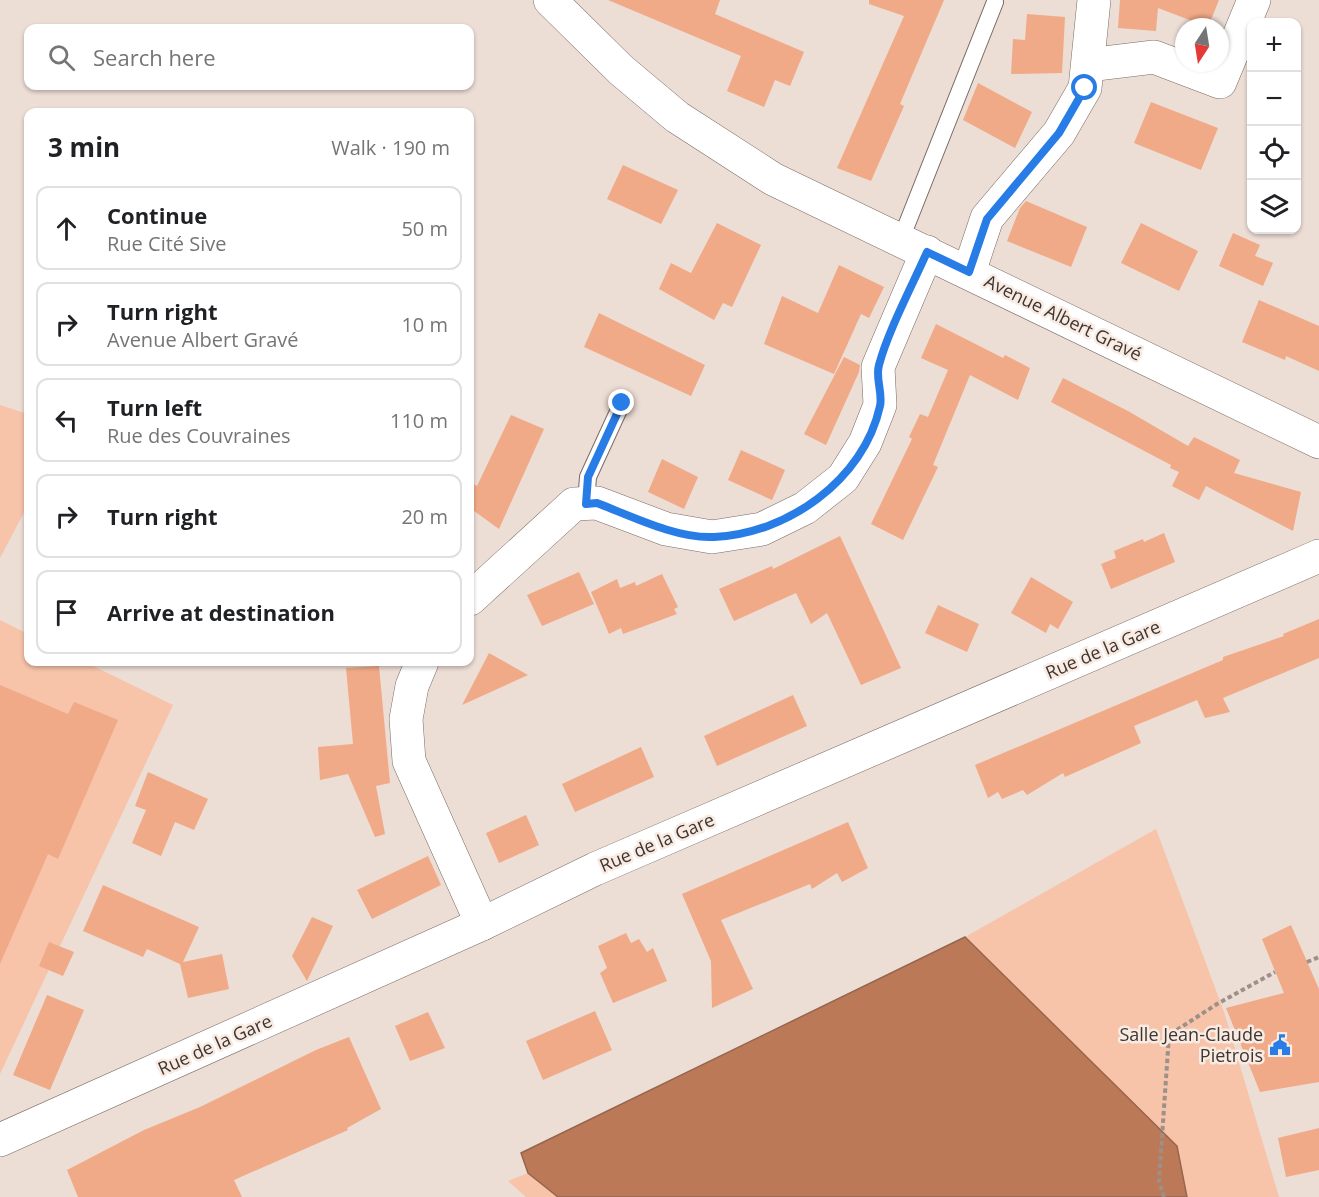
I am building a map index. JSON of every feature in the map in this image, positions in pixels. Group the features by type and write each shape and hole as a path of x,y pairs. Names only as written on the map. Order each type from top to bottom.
{"street":[{"name":"Avenue Albert Gravé","path":"550,0 621,70 677,117 773,179 1319,442"},
{"path":"969,272 987,219 1059,133 1085,88 1094,0"},
{"path":"1088,65 1154,57 1220,82 1254,0"},
{"path":"474,595 574,504 597,503 666,529 712,537 762,529 805,508 843,478 865,443 880,405 878,367 914,246"},
{"name":"Rue de la Gare","path":"0,1140 482,924 595,869 1319,556"},
{"path":"420,666 412,686 406,719 409,760 482,924"}],"lane":[{"path":"914,246 995,2"},
{"path":"586,504 588,477 622,403"}],"path":[{"path":"1307,962 1319,957"},
{"path":"1164,1197 1159,1181 1170,1035 1217,1004 1275,972"}],"shaded area":[{"path":"0,405 24,413 24,513 0,558"},
{"path":"0,620 24,632 24,666 93,666 173,705 0,1074"},
{"path":"1156,829 1224,1012 1279,1197 1187,1197 1177,1146 965,937"},
{"path":"965,937 1177,1146 1187,1197 558,1197 528,1173 521,1153"},
{"path":"528,1173 558,1197 526,1197 508,1181"}],"building":[{"path":"608,0 720,0 715,14 804,52 790,86 775,80 764,107 727,91 741,56"},
{"path":"869,0 944,0 900,104 904,106 871,181 837,168 904,16 869,4"},
{"path":"1120,0 1219,0 1212,18 1184,18 1158,8 1156,31 1118,28"},
{"path":"1027,14 1065,17 1062,73 1011,74 1013,39 1025,40"},
{"path":"978,83 1032,112 1015,148 963,120"},
{"path":"1151,102 1218,128 1201,170 1134,143"},
{"path":"623,165 678,190 661,224 607,199"},
{"path":"1026,201 1087,227 1071,267 1007,241 1020,208"},
{"path":"717,223 761,245 732,307 723,303 714,320 659,289 671,263 691,273"},
{"path":"1141,223 1198,251 1179,291 1121,263"},
{"path":"1233,233 1260,245 1255,256 1273,263 1263,286 1219,266"},
{"path":"839,265 884,287 869,318 861,314 834,374 764,344 782,296 818,313"},
{"path":"1259,300 1319,326 1319,371 1286,356 1285,360 1242,342"},
{"path":"599,313 705,365 691,396 584,347"},
{"path":"936,324 1003,358 1005,355 1030,368 1018,400 970,375 933,465 938,467 903,540 871,524 912,439 909,437 920,414 928,417 948,370 921,358"},
{"path":"844,357 860,365 859,372 826,445 804,434"},
{"path":"1063,378 1128,411 1188,446 1194,437 1240,460 1234,473 1301,492 1293,531 1206,486 1199,500 1172,486 1179,472 1170,468 1171,465 1051,402"},
{"path":"511,415 544,429 499,529 474,511 474,484 477,486"},
{"path":"741,450 785,470 772,500 728,480"},
{"path":"662,459 698,477 684,509 648,492"},
{"path":"1164,533 1175,562 1111,589 1101,564 1116,558 1114,551"},
{"path":"840,536 901,668 861,685 827,613 811,624 796,593 734,621 719,589 772,566 773,569"},
{"path":"579,572 594,604 542,626 527,595"},
{"path":"662,574 678,607 674,609 677,614 623,634 621,628 609,634 591,592 617,579 620,588 635,582 636,586"},
{"path":"1031,577 1073,602 1058,629 1050,624 1046,633 1011,613"},
{"path":"938,605 979,624 967,652 925,633"},
{"path":"1319,619 1319,658 1223,698 1230,712 1205,718 1197,700 1134,726 1141,743 1065,777 1063,773 1027,795 1023,790 1002,799 998,792 988,798 975,765 1223,660 1223,657 1284,636 1283,634"},
{"path":"489,653 528,675 462,705"},
{"path":"379,666 390,783 376,786 385,834 375,837 348,774 320,780 318,747 353,744 346,668"},
{"path":"0,685 68,714 74,702 118,720 58,859 48,854 0,964"},
{"path":"793,695 807,726 717,766 704,736"},
{"path":"641,747 654,777 575,812 562,784"},
{"path":"148,772 208,799 194,830 175,822 161,856 132,843 146,810 135,806"},
{"path":"526,815 539,845 499,863 486,833"},
{"path":"848,822 868,868 842,882 837,873 812,889 810,884 721,920 753,989 712,1008 711,961 682,894"},
{"path":"428,856 441,885 372,919 357,890"},
{"path":"103,885 199,927 183,962 222,954 229,989 188,998 180,964 147,949 143,957 83,931"},
{"path":"312,917 333,926 307,981 292,956"},
{"name":"Salle Jean-Claude Pietrois","path":"1291,925 1319,989 1319,1082 1260,1092 1226,1008 1284,993 1262,939"},
{"path":"626,933 631,943 639,939 647,952 653,948 667,981 613,1003 600,973 607,968 598,946"},
{"path":"49,942 74,952 63,976 39,966"},
{"path":"47,995 84,1010 50,1090 13,1075"},
{"path":"595,1011 612,1050 543,1080 526,1041"},
{"path":"428,1012 445,1048 410,1061 395,1026"},
{"path":"349,1037 381,1109 347,1128 348,1130 234,1180 242,1197 78,1197 67,1170 144,1130 200,1107 316,1050"},
{"path":"1319,1128 1319,1170 1286,1177 1278,1138"}],"place":[{"name":"Salle Jean-Claude Pietrois","path":"1280,1045"}],"route":[{"path":"622,403 588,477 586,504 597,503 666,529 712,537 762,529 805,508 843,478 865,443 880,405 878,367 927,252 969,272 987,219 1059,133 1085,88"}]}
